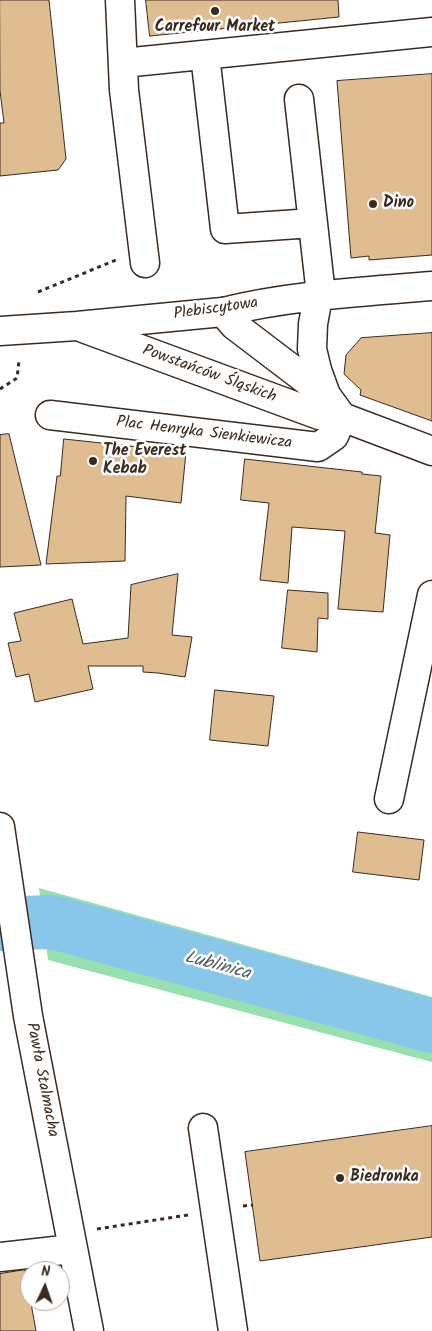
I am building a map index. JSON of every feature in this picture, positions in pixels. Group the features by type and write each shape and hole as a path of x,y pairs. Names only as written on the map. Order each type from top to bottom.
{"street":[{"path":"120,0 122,63 144,256"},
{"path":"122,63 432,32"},
{"path":"205,55 225,229 313,223"},
{"path":"299,99 320,286 313,324 312,349 326,395"},
{"name":"Plebiscytowa","path":"0,331 77,326 223,312 250,305 318,296 432,286"},
{"path":"223,312 234,325 326,395 342,416"},
{"name":"Powstańców Śląskich","path":"77,326 319,415 342,416 432,451"},
{"name":"Plac Henryka Sienkiewicza","path":"50,415 318,447 334,436 342,416"},
{"path":"389,798 432,595"},
{"name":"Pawła Stalmacha","path":"0,827 17,949 72,1249 89,1331"},
{"path":"203,1128 233,1331"},
{"path":"0,1257 72,1249"}],"path":[{"path":"38,292 144,256"},
{"path":"0,389 17,378 19,360"},
{"path":"95,1229 253,1205"}],"green space":[{"path":"39,888 432,997 432,1062 48,960"}],"building":[{"path":"0,0 49,0 66,159 58,170 0,176 0,123 4,123 0,91"},
{"name":"Carrefour Market","path":"146,0 338,0 339,17 150,36"},
{"path":"432,74 432,255 369,260 369,256 351,258 337,81"},
{"path":"432,333 432,421 360,395 361,390 344,374 346,355 361,338"},
{"path":"9,434 41,565 0,567 0,435"},
{"path":"64,439 186,452 181,503 126,496 125,561 46,564 57,476 60,476"},
{"path":"245,459 362,472 362,474 381,476 375,533 390,535 383,612 338,609 345,531 292,527 288,583 260,580 269,503 241,500"},
{"path":"178,574 172,635 192,637 185,677 143,672 143,666 88,666 93,689 35,702 29,674 16,677 8,643 21,641 14,613 72,599 83,644 128,638 131,585"},
{"path":"288,590 328,593 328,619 318,618 317,652 282,648"},
{"path":"215,690 274,696 268,746 210,740"},
{"path":"358,832 424,840 419,880 353,872"},
{"name":"Biedronka","path":"432,1126 432,1237 260,1261 245,1152"},
{"path":"20,1271 20,1311 32,1311 36,1331 0,1331 0,1274"}],"waterway":[{"name":"Lublinica","path":"0,924 48,922 60,924 432,1026"}],"place":[{"name":"Carrefour Market","path":"215,11"},
{"name":"Dino","path":"373,204"},
{"name":"The Everest Kebab","path":"93,461"},
{"name":"Biedronka","path":"340,1178"}]}
